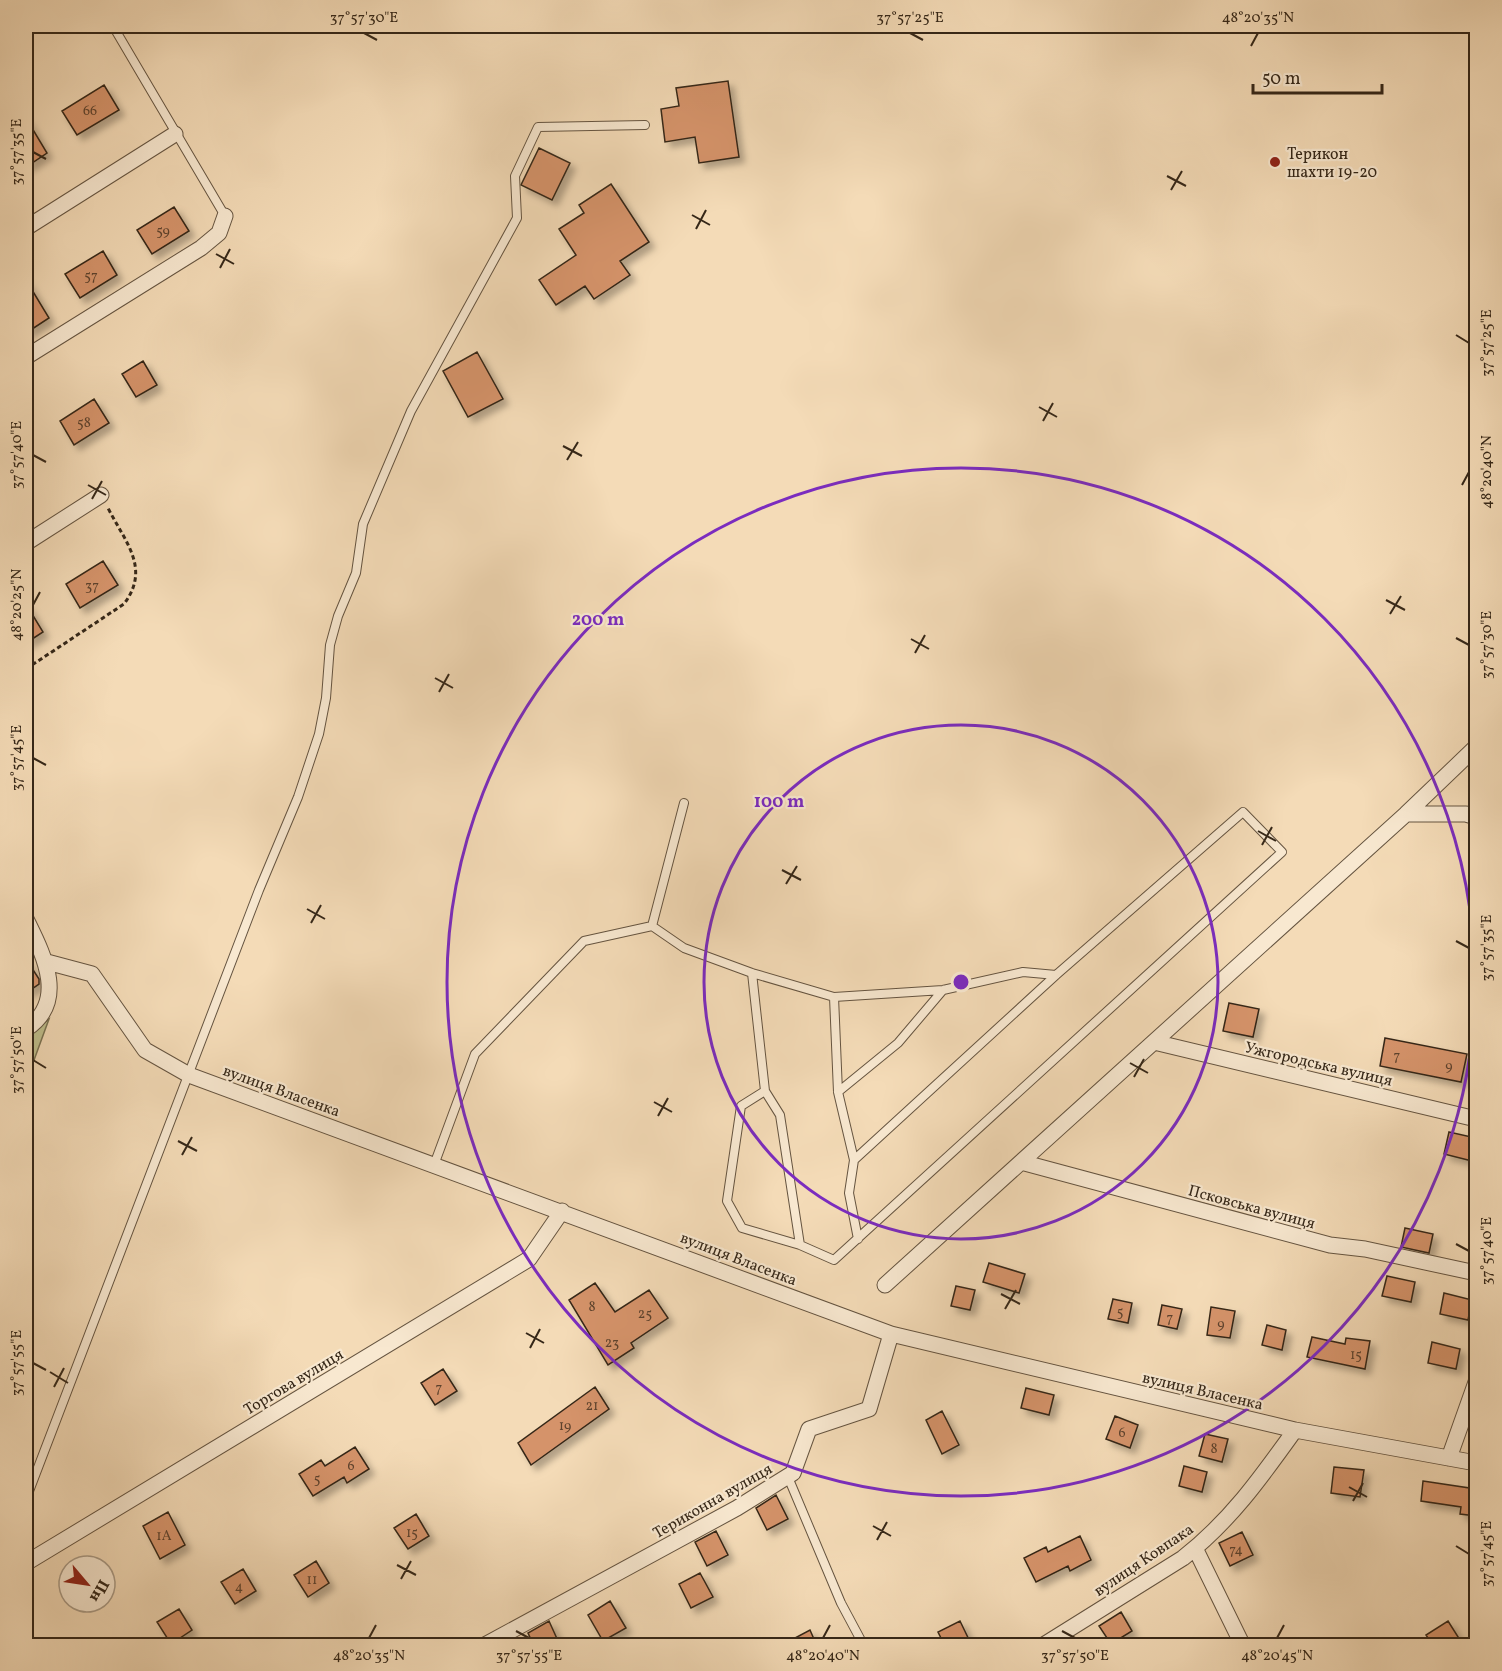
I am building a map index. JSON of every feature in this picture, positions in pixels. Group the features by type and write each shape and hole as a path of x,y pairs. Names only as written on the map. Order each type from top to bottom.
{"street":[{"path":"26,228 175,134"},
{"path":"26,357 201,248 219,233 225,216"},
{"path":"26,543 101,495"},
{"path":"885,1286 1406,814 1476,747"},
{"path":"1406,814 1466,814 1476,817"},
{"path":"26,919 46,962 50,980 47,998 41,1013 26,1029"},
{"name":"вулиця Власенка","path":"46,962 92,974 145,1050 189,1075 891,1334 1295,1430 1476,1463"},
{"name":"Ужгородська вулиця","path":"1154,1042 1476,1119"},
{"name":"Псковська вулиця","path":"1021,1162 1330,1245 1365,1249 1476,1273"},
{"name":"Торгова вулиця","path":"26,1563 529,1259 561,1211"},
{"name":"Териконна вулиця","path":"486,1645 737,1508 788,1477 793,1473 809,1429 868,1409 891,1334"},
{"path":"1449,1458 1476,1382"},
{"name":"вулиця Ковпака","path":"1042,1646 1196,1548 1249,1495 1295,1430"},
{"path":"1196,1548 1244,1646"}],"lane":[{"path":"113,26 225,216"},
{"path":"26,1500 298,797 319,734 326,698 330,645 338,616 356,573 363,524 411,411 517,218 515,176 538,127 645,125"},
{"path":"652,926 684,803"},
{"path":"765,1091 741,1106 727,1201 742,1228 800,1245 834,1260 1282,852 1243,812 1056,975 854,1160"},
{"path":"434,1165 475,1054 584,941 652,926 684,948 752,974 834,997 943,990 1023,972 1056,975"},
{"path":"752,974 765,1091 780,1115 800,1245"},
{"path":"838,1092 898,1043 943,990"},
{"path":"834,997 838,1092 854,1160 849,1193 858,1239"},
{"path":"788,1477 842,1603 864,1646"}],"path":[{"path":"26,669 124,604 134,591 138,574 135,561 101,495"}],"green space":[{"path":"49,1019 26,1082 26,1034"}],"building":[{"path":"728,81 739,157 699,163 695,137 665,142 661,109 679,106 676,88"},
{"path":"104,85 119,110 77,135 62,111"},
{"path":"26,118 47,153 26,167"},
{"path":"539,148 570,163 552,200 521,185"},
{"path":"611,184 649,242 620,261 630,275 594,299 585,286 556,305 539,280 576,255 559,229 584,213 579,205"},
{"path":"174,207 189,231 152,254 137,230"},
{"path":"103,251 117,275 80,298 65,274"},
{"path":"26,280 49,318 26,333"},
{"path":"477,352 503,399 468,417 443,371"},
{"path":"143,361 157,385 136,397 122,374"},
{"path":"94,399 109,423 74,445 60,421"},
{"path":"103,561 118,585 80,608 66,584"},
{"path":"26,604 43,632 26,643"},
{"path":"26,959 39,979 39,984 26,993"},
{"path":"1229,1003 1259,1009 1253,1037 1223,1031"},
{"path":"1385,1038 1467,1054 1461,1082 1380,1066"},
{"path":"1449,1132 1476,1138 1476,1162 1444,1154"},
{"path":"1405,1228 1433,1234 1429,1253 1401,1247"},
{"path":"989,1263 1025,1274 1019,1293 983,1282"},
{"path":"1387,1276 1415,1282 1411,1302 1382,1296"},
{"path":"595,1283 615,1312 649,1290 668,1318 631,1343 634,1348 608,1365 569,1300"},
{"path":"956,1286 975,1290 970,1310 951,1306"},
{"path":"1444,1293 1472,1300 1468,1320 1440,1314"},
{"path":"1113,1299 1132,1303 1128,1323 1108,1319"},
{"path":"1162,1305 1182,1309 1177,1329 1158,1325"},
{"path":"1211,1307 1235,1311 1230,1338 1207,1335"},
{"path":"1267,1325 1286,1330 1282,1350 1262,1345"},
{"path":"1312,1337 1345,1344 1346,1338 1370,1341 1365,1369 1307,1357"},
{"path":"1432,1342 1460,1349 1456,1369 1428,1363"},
{"path":"443,1369 457,1391 435,1405 421,1383"},
{"path":"595,1387 609,1409 531,1465 518,1443"},
{"path":"1026,1388 1054,1395 1049,1415 1021,1408"},
{"path":"942,1411 959,1445 942,1454 926,1420"},
{"path":"1115,1416 1138,1425 1130,1448 1106,1439"},
{"path":"1205,1434 1228,1439 1222,1462 1199,1456"},
{"path":"355,1447 369,1469 347,1483 344,1477 313,1496 299,1474 321,1460 325,1466"},
{"path":"1184,1466 1207,1472 1202,1492 1179,1486"},
{"path":"1334,1467 1364,1470 1360,1497 1331,1493"},
{"path":"1423,1481 1476,1489 1476,1516 1460,1514 1461,1507 1421,1501"},
{"path":"776,1495 788,1519 767,1530 756,1508"},
{"path":"168,1512 185,1545 160,1559 143,1526"},
{"path":"416,1514 429,1536 408,1549 394,1528"},
{"path":"716,1531 728,1555 707,1566 695,1542"},
{"path":"1242,1532 1253,1555 1230,1566 1219,1543"},
{"path":"1080,1536 1091,1560 1070,1571 1068,1566 1036,1582 1024,1558 1046,1547 1048,1552"},
{"path":"316,1561 329,1583 308,1597 294,1575"},
{"path":"243,1569 256,1591 235,1604 221,1582"},
{"path":"700,1573 713,1597 691,1608 679,1584"},
{"path":"610,1601 626,1628 603,1641 588,1615"},
{"path":"179,1609 192,1630 171,1644 157,1622"},
{"path":"1121,1612 1132,1631 1111,1644 1099,1626"},
{"path":"549,1621 558,1641 550,1646 534,1646 528,1633"},
{"path":"960,1621 972,1646 945,1646 938,1632"},
{"path":"1448,1621 1460,1640 1451,1646 1433,1646 1426,1635"},
{"path":"810,1630 817,1646 780,1646"}],"place":[{"name":"Терикон шахти 19-20","path":"1275,162"}]}
